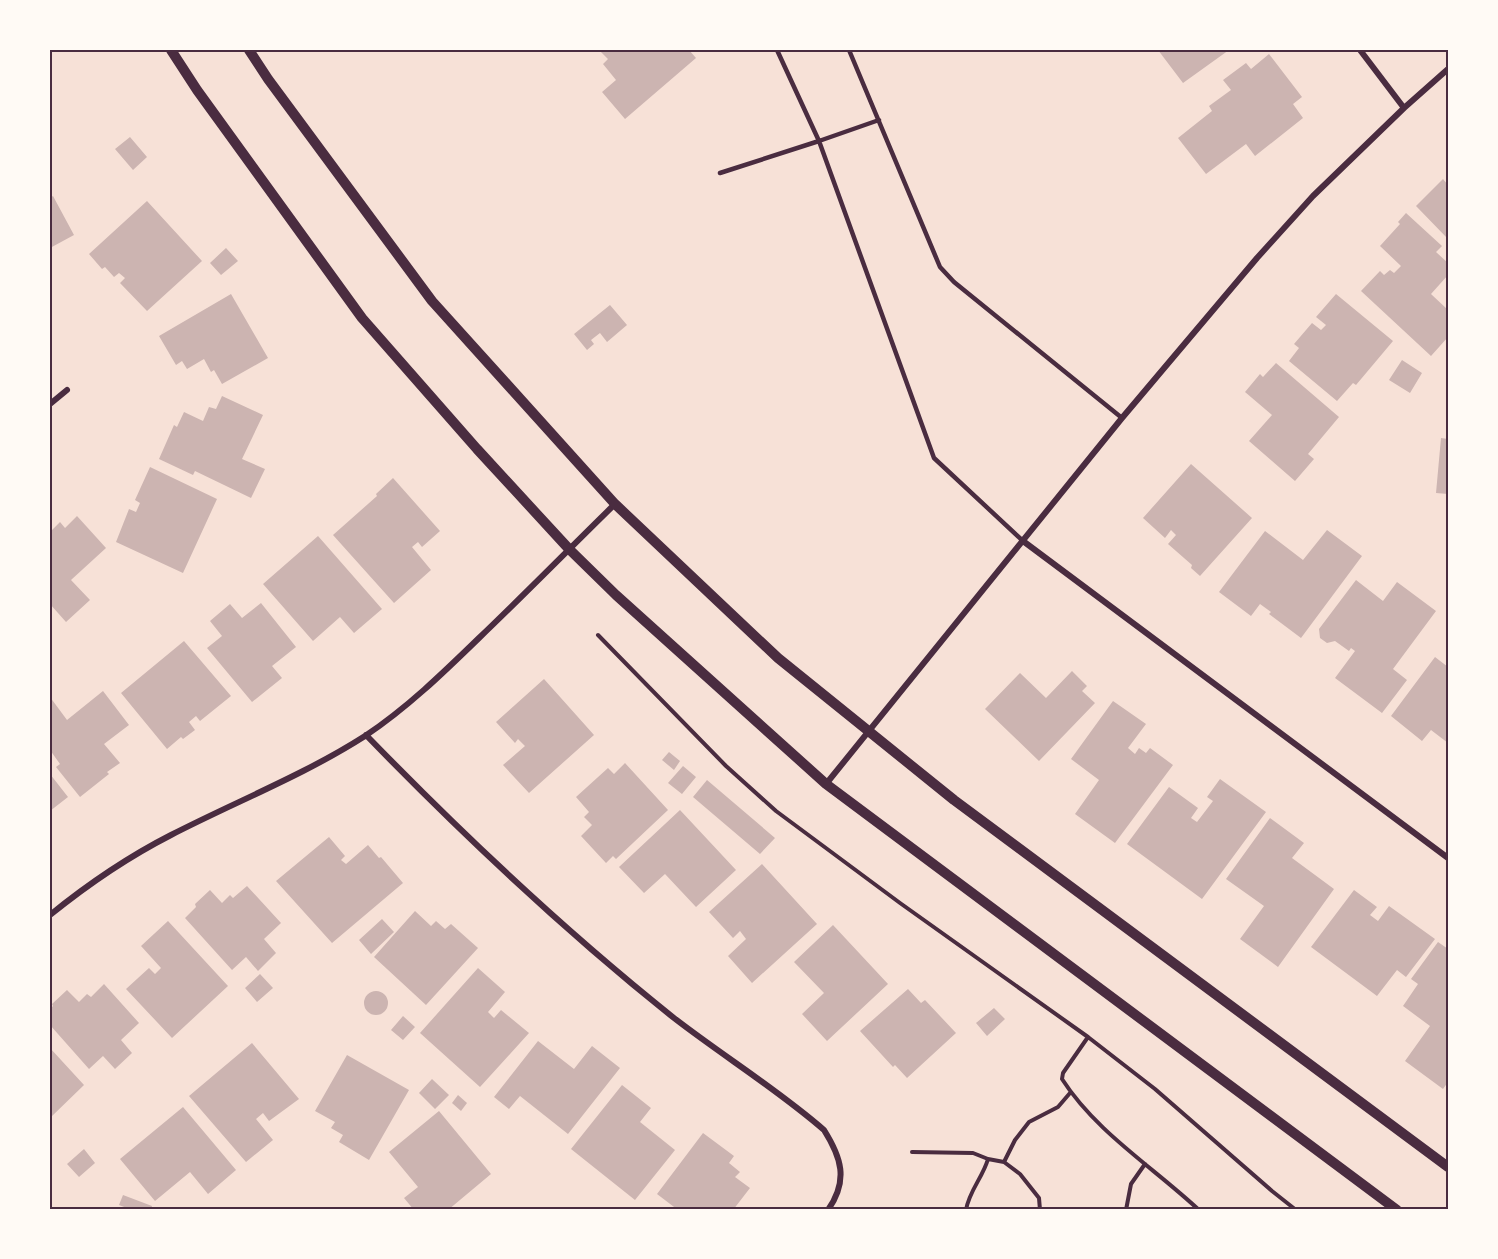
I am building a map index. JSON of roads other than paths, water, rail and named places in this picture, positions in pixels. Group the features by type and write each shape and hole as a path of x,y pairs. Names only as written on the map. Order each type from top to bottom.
{"street":[{"path":"171,50 197,90 362,318 477,449 569,549 616,595 826,784 1397,1209"},
{"path":"249,50 432,301 615,504 778,658 954,800 1449,1167"},
{"path":"1360,50 1404,108"},
{"path":"826,784 1122,418 1257,258 1313,196 1404,108 1449,69"},
{"path":"50,404 67,390"},
{"path":"50,915 79,891 169,836 322,761 366,735 412,700 454,662 615,504"},
{"path":"1023,541 1449,858"},
{"path":"366,735 477,846 616,971 824,1130 841,1164 837,1191 828,1209"}],"lane":[{"path":"777,50 819,141 934,458 1023,541"},
{"path":"849,50 940,267 946,275 1122,418"},
{"path":"720,173 879,120"}]}
